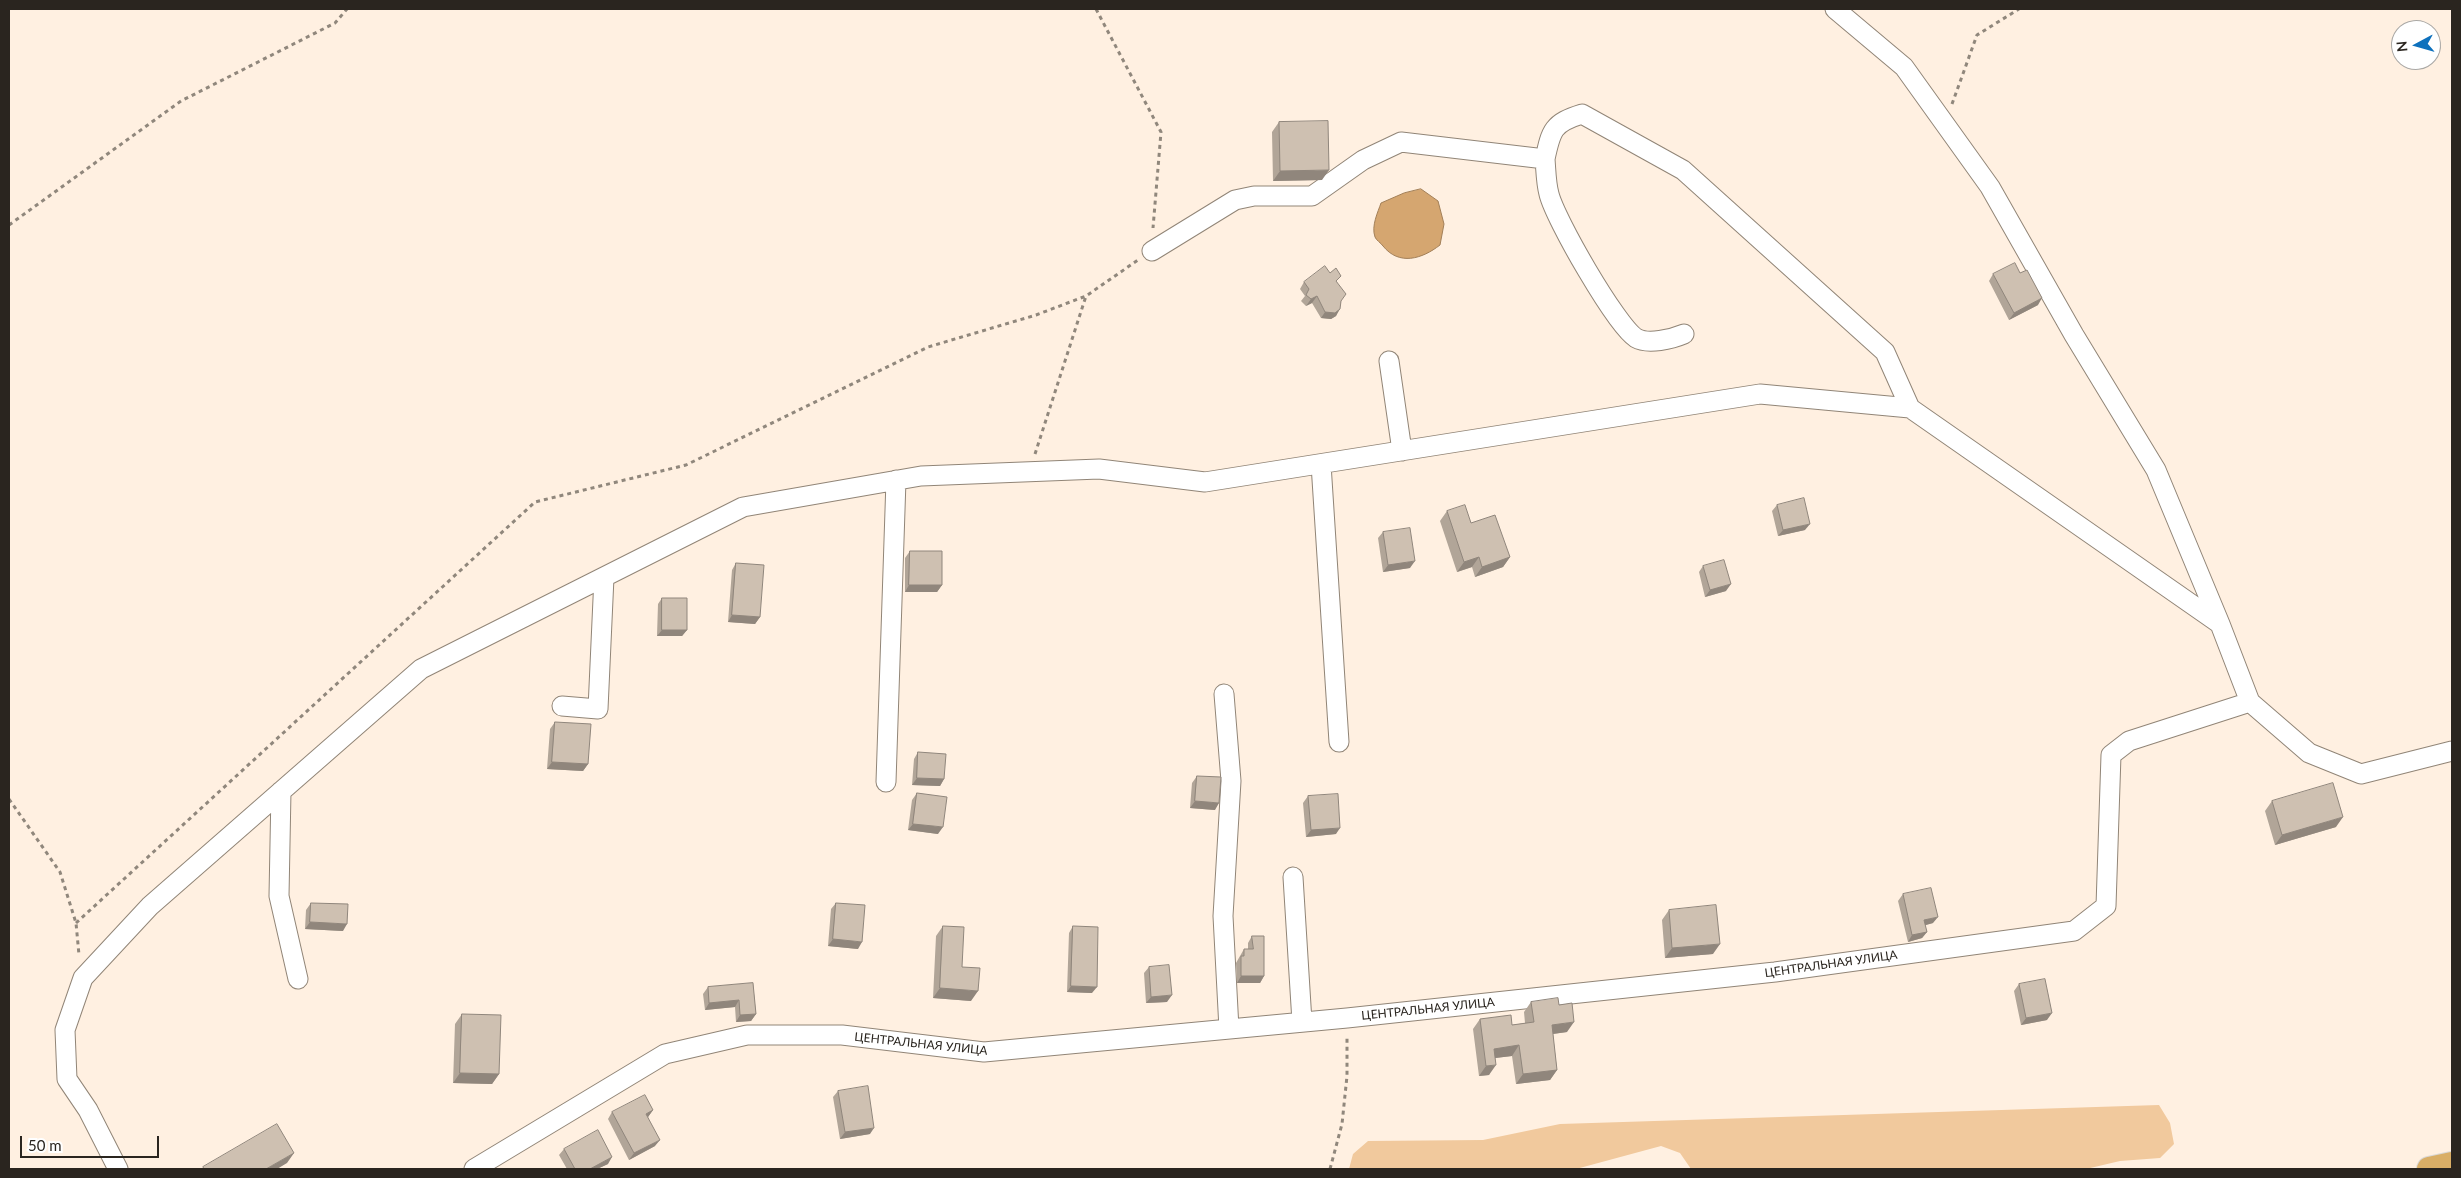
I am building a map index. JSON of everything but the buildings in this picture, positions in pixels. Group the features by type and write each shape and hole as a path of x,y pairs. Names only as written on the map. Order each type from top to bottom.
{"main road":[{"path":"2429,1169 2452,1164"}],"street":[{"path":"1835,9 1904,67 1990,187 2074,335 2156,470 2250,702 2309,753 2361,774 2452,751"},
{"path":"1684,334 1668,341 1637,339 1620,324 1562,225 1549,194 1545,160 1550,133 1564,119 1582,114 1684,170 1885,352 1910,408"},
{"path":"1152,251 1235,200 1254,196 1312,196 1363,160 1401,142 1545,160"},
{"path":"1389,361 1402,451"},
{"path":"118,1169 88,1110 67,1079 65,1030 83,978 150,906 421,669 743,507 921,476 1099,469 1205,482 1760,394 1910,408 2220,624"},
{"path":"1321,464 1339,742"},
{"path":"886,782 896,480"},
{"path":"562,706 598,709 604,577"},
{"path":"1224,694 1231,781 1223,916 1229,1029"},
{"name":"ЦЕНТРАЛЬНАЯ УЛИЦА","path":"474,1169 665,1054 747,1034 842,1035 984,1052 1346,1018 1775,972 2074,931 2106,906 2111,755 2129,741 2250,702"},
{"path":"281,791 279,896 298,979"},
{"path":"1293,877 1302,1022"}],"path":[{"path":"9,225 181,100 335,23 347,9"},
{"path":"76,923 535,502 686,465 928,347 1036,315 1086,296 1152,251 1161,132 1096,9"},
{"path":"1957,139 1952,104 1978,35 2019,9"},
{"path":"1029,472 1086,296"},
{"path":"9,799 60,872 76,923 83,978"},
{"path":"1330,1169 1342,1124 1347,1076 1346,1018"}],"shaded area":[{"path":"1421,189 1438,201 1444,224 1440,245 1418,257 1403,258 1396,256 1389,252 1375,237 1374,224 1381,203 1404,193"},
{"path":"2159,1105 2170,1123 2174,1144 2160,1158 2120,1161 2086,1169 1691,1169 1680,1153 1661,1146 1576,1169 1349,1169 1353,1154 1368,1141 1483,1140 1560,1124"}]}
